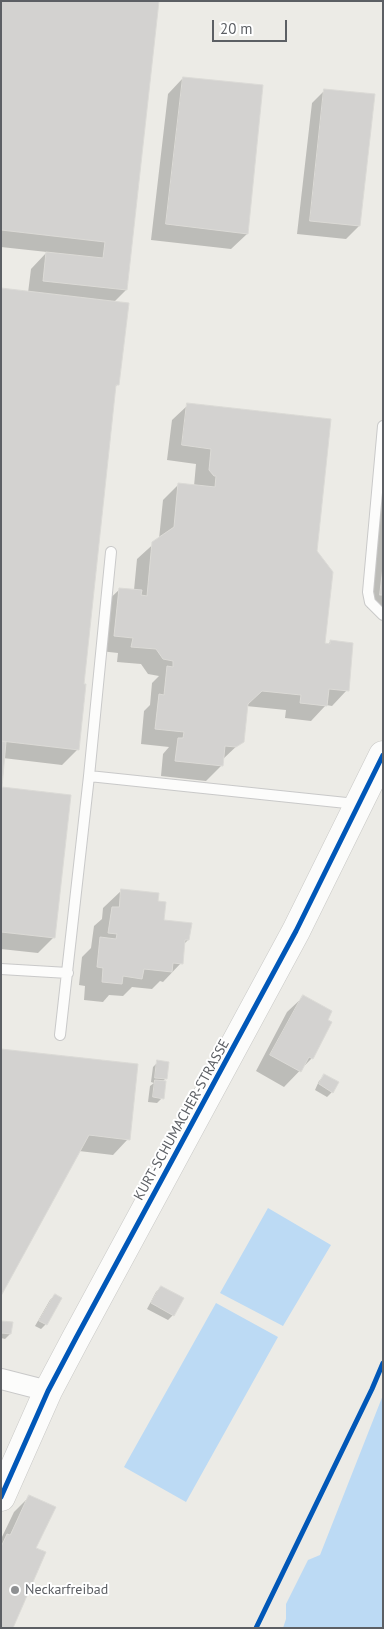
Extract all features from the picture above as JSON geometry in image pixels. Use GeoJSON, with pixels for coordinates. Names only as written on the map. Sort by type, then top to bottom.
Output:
{"type":"FeatureCollection","features":[{"type":"Feature","properties":{"kind":"street","name":"KURT-SCHUMACHER-STRASSE"},"geometry":{"type":"LineString","coordinates":[[1,1497],[48,1391],[292,940],[383,755]]}},
{"type":"Feature","properties":{"kind":"street"},"geometry":{"type":"LineString","coordinates":[[1,1379],[48,1391]]}},
{"type":"Feature","properties":{"kind":"lane"},"geometry":{"type":"LineString","coordinates":[[383,426],[368,592],[370,602],[383,615]]}},
{"type":"Feature","properties":{"kind":"lane"},"geometry":{"type":"LineString","coordinates":[[60,1035],[89,776],[111,552]]}},
{"type":"Feature","properties":{"kind":"lane"},"geometry":{"type":"LineString","coordinates":[[89,776],[360,804]]}},
{"type":"Feature","properties":{"kind":"lane"},"geometry":{"type":"LineString","coordinates":[[1,969],[68,973]]}},
{"type":"Feature","properties":{"kind":"water"},"geometry":{"type":"Polygon","coordinates":[[[268,1208],[331,1245],[283,1326],[220,1293],[268,1208]]]}},
{"type":"Feature","properties":{"kind":"water"},"geometry":{"type":"Polygon","coordinates":[[[216,1303],[278,1337],[186,1502],[124,1467],[216,1303]]]}},
{"type":"Feature","properties":{"kind":"water"},"geometry":{"type":"Polygon","coordinates":[[[383,1395],[383,1628],[283,1628],[286,1619],[286,1604],[308,1560],[320,1555],[383,1395]]]}},
{"type":"Feature","properties":{"kind":"building"},"geometry":{"type":"Polygon","coordinates":[[[1,1],[159,1],[127,290],[43,281],[46,252],[103,258],[105,242],[1,230],[1,1]]]}},
{"type":"Feature","properties":{"kind":"building"},"geometry":{"type":"Polygon","coordinates":[[[183,77],[263,85],[248,234],[166,224],[183,77]]]}},
{"type":"Feature","properties":{"kind":"building"},"geometry":{"type":"Polygon","coordinates":[[[324,89],[375,94],[360,226],[310,221],[324,89]]]}},
{"type":"Feature","properties":{"kind":"building"},"geometry":{"type":"Polygon","coordinates":[[[1,288],[129,303],[119,385],[116,385],[84,684],[86,684],[79,750],[1,741],[1,288]]]}},
{"type":"Feature","properties":{"kind":"building"},"geometry":{"type":"Polygon","coordinates":[[[187,403],[331,419],[317,551],[333,572],[325,643],[330,644],[330,640],[353,643],[349,691],[329,689],[327,706],[300,703],[301,695],[262,691],[248,704],[244,742],[236,747],[225,746],[223,766],[175,761],[178,738],[183,738],[184,732],[155,729],[159,694],[164,695],[167,666],[173,667],[173,661],[163,659],[156,649],[131,647],[133,638],[114,636],[119,588],[142,590],[141,595],[147,596],[152,542],[174,527],[178,483],[215,487],[216,476],[209,470],[211,449],[182,445],[187,403]]]}},
{"type":"Feature","properties":{"kind":"building"},"geometry":{"type":"Polygon","coordinates":[[[383,567],[383,595],[380,595],[383,567]]]}},
{"type":"Feature","properties":{"kind":"building"},"geometry":{"type":"Polygon","coordinates":[[[1,741],[6,742],[2,787],[71,795],[55,938],[1,932],[1,741]]]}},
{"type":"Feature","properties":{"kind":"building"},"geometry":{"type":"Polygon","coordinates":[[[121,889],[159,893],[158,901],[166,902],[164,920],[192,923],[189,940],[185,940],[183,964],[173,963],[172,972],[144,969],[142,979],[123,976],[122,984],[102,982],[103,968],[97,967],[100,937],[116,939],[117,934],[108,933],[112,907],[119,907],[121,889]]]}},
{"type":"Feature","properties":{"kind":"building"},"geometry":{"type":"Polygon","coordinates":[[[303,995],[332,1011],[328,1020],[332,1022],[313,1059],[309,1057],[301,1072],[270,1055],[303,995]]]}},
{"type":"Feature","properties":{"kind":"building"},"geometry":{"type":"Polygon","coordinates":[[[1,1049],[138,1064],[130,1140],[89,1135],[1,1296],[1,1049]]]}},
{"type":"Feature","properties":{"kind":"building"},"geometry":{"type":"Polygon","coordinates":[[[157,1060],[169,1062],[167,1079],[155,1078],[157,1060]]]}},
{"type":"Feature","properties":{"kind":"building"},"geometry":{"type":"Polygon","coordinates":[[[324,1074],[339,1082],[333,1093],[319,1084],[324,1074]]]}},
{"type":"Feature","properties":{"kind":"building"},"geometry":{"type":"Polygon","coordinates":[[[155,1080],[166,1081],[164,1099],[153,1097],[155,1080]]]}},
{"type":"Feature","properties":{"kind":"building"},"geometry":{"type":"Polygon","coordinates":[[[161,1286],[184,1298],[174,1316],[151,1303],[161,1286]]]}},
{"type":"Feature","properties":{"kind":"building"},"geometry":{"type":"Polygon","coordinates":[[[55,1294],[62,1298],[47,1325],[39,1321],[55,1294]]]}},
{"type":"Feature","properties":{"kind":"building"},"geometry":{"type":"Polygon","coordinates":[[[1,1321],[13,1322],[11,1334],[1,1333],[1,1321]]]}},
{"type":"Feature","properties":{"kind":"building","name":"Neckarfreibad"},"geometry":{"type":"Polygon","coordinates":[[[29,1495],[56,1507],[36,1548],[46,1552],[13,1628],[1,1628],[1,1547],[7,1534],[10,1535],[29,1495]]]}},
{"type":"Feature","properties":{"kind":"cycle path"},"geometry":{"type":"LineString","coordinates":[[1,1497],[48,1391],[296,931],[383,755]]}},
{"type":"Feature","properties":{"kind":"cycle path"},"geometry":{"type":"LineString","coordinates":[[256,1628],[383,1363]]}},
{"type":"Feature","properties":{"kind":"place","name":"Neckarfreibad"},"geometry":{"type":"Point","coordinates":[15,1590]}}]}
